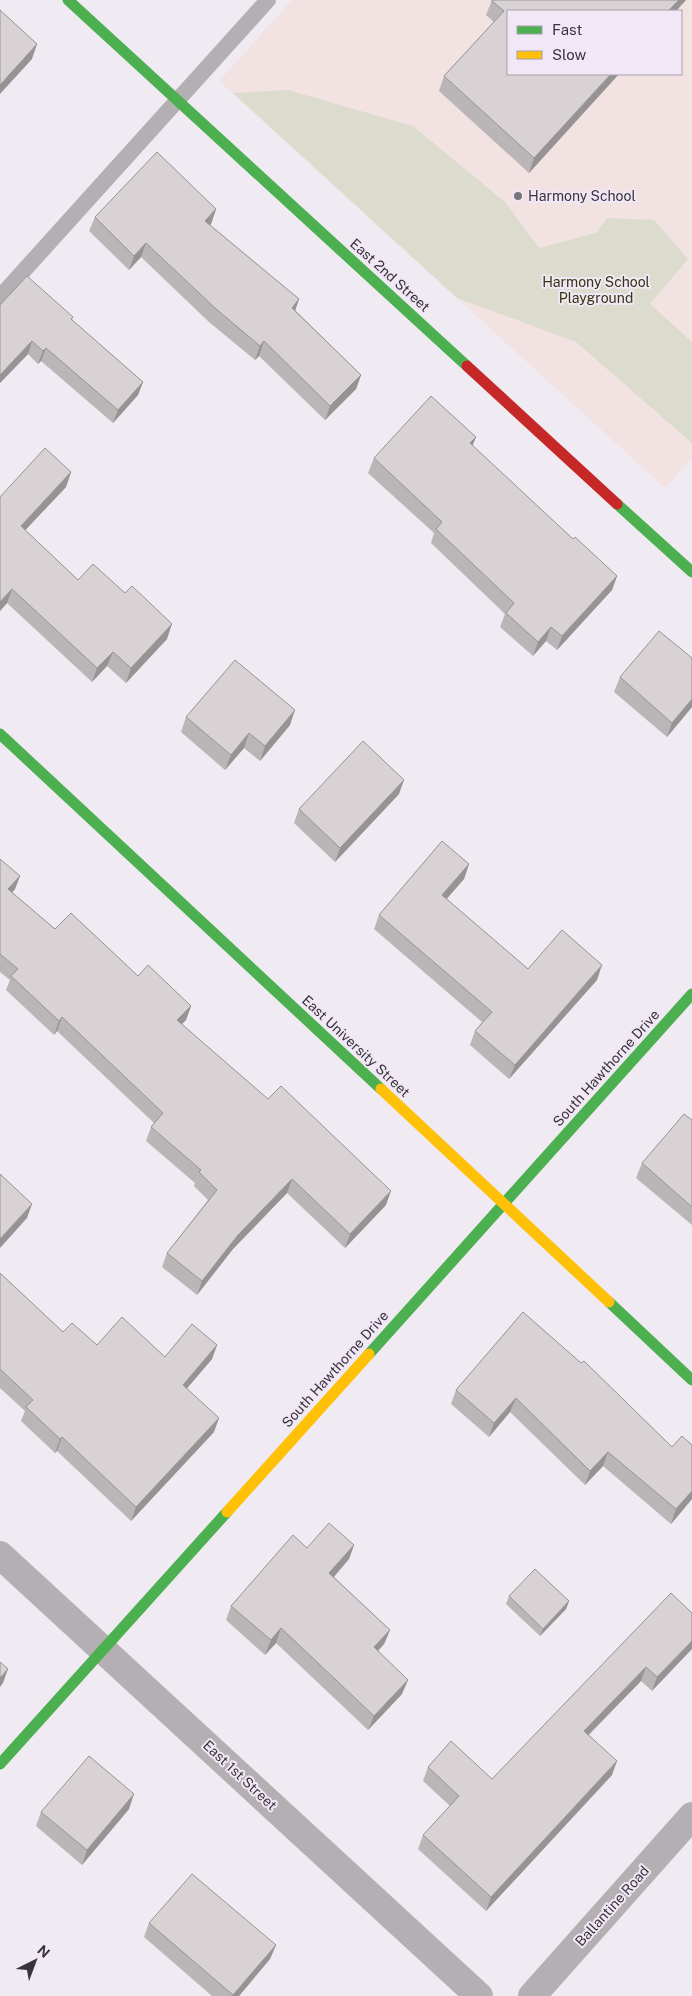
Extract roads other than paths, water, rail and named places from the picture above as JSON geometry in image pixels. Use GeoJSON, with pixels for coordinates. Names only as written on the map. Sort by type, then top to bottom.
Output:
{"type":"FeatureCollection","features":[{"type":"Feature","properties":{"kind":"street","name":"East 2nd Street"},"geometry":{"type":"LineString","coordinates":[[68,0],[692,572]]}},
{"type":"Feature","properties":{"kind":"street","name":"East University Street"},"geometry":{"type":"LineString","coordinates":[[0,734],[692,1380]]}},
{"type":"Feature","properties":{"kind":"street","name":"South Hawthorne Drive"},"geometry":{"type":"LineString","coordinates":[[0,1764],[692,994]]}},
{"type":"Feature","properties":{"kind":"street","name":"East 1st Street"},"geometry":{"type":"LineString","coordinates":[[0,1555],[478,1996]]}},
{"type":"Feature","properties":{"kind":"street","name":"Ballantine Road"},"geometry":{"type":"LineString","coordinates":[[532,1996],[692,1816]]}},
{"type":"Feature","properties":{"kind":"lane"},"geometry":{"type":"LineString","coordinates":[[0,297],[268,0]]}},
{"type":"Feature","properties":{"kind":"place","name":"Harmony School"},"geometry":{"type":"Point","coordinates":[518,196]}},
{"type":"Feature","properties":{"kind":"park label","name":"Harmony School Playground"},"geometry":{"type":"Point","coordinates":[596,290]}}]}
